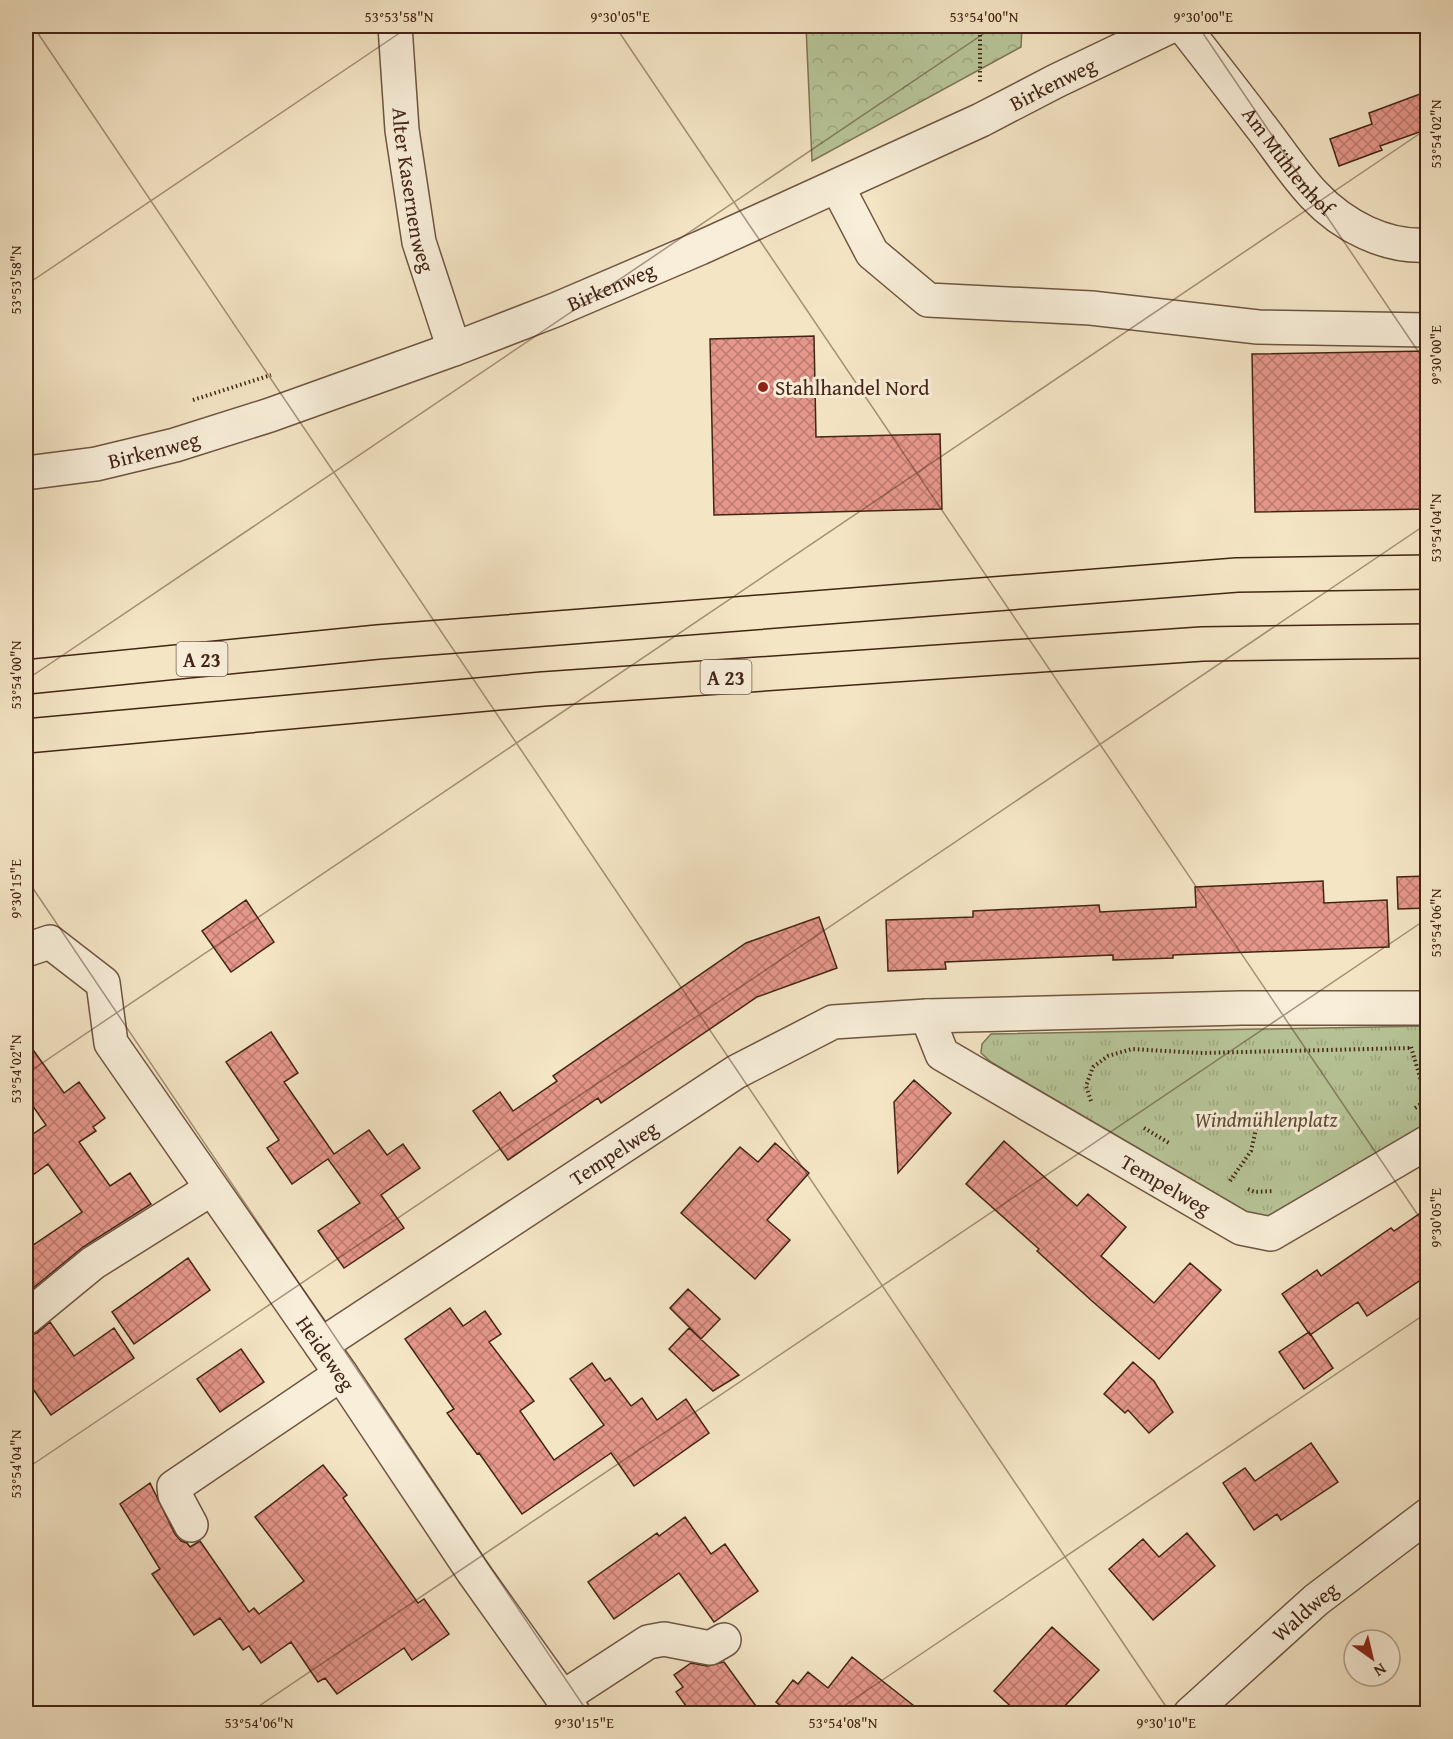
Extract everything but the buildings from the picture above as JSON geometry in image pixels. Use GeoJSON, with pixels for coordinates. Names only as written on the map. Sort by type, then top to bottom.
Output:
{"type":"FeatureCollection","features":[{"type":"Feature","properties":{"kind":"highway","name":"A 23"},"geometry":{"type":"LineString","coordinates":[[26,677],[390,641],[1237,575],[1428,572]]}},
{"type":"Feature","properties":{"kind":"highway","name":"A 23"},"geometry":{"type":"LineString","coordinates":[[26,736],[543,689],[1190,645],[1428,641]]}},
{"type":"Feature","properties":{"kind":"street","name":"Alter Kasernenweg"},"geometry":{"type":"LineString","coordinates":[[395,26],[402,130],[419,242],[454,349]]}},
{"type":"Feature","properties":{"kind":"street","name":"Birkenweg"},"geometry":{"type":"LineString","coordinates":[[26,473],[96,464],[175,446],[270,415],[555,310],[981,120],[1171,26]]}},
{"type":"Feature","properties":{"kind":"street","name":"Am Mühlenhof"},"geometry":{"type":"LineString","coordinates":[[1183,26],[1314,196],[1365,233],[1390,242],[1428,246]]}},
{"type":"Feature","properties":{"kind":"street"},"geometry":{"type":"LineString","coordinates":[[837,186],[872,253],[928,300],[1090,309],[1258,327],[1428,330]]}},
{"type":"Feature","properties":{"kind":"street","name":"Heideweg"},"geometry":{"type":"LineString","coordinates":[[26,950],[50,942],[103,983],[111,1043],[341,1374],[473,1572],[568,1706]]}},
{"type":"Feature","properties":{"kind":"street","name":"Tempelweg"},"geometry":{"type":"LineString","coordinates":[[321,1345],[736,1072],[834,1022],[927,1016],[1241,1008],[1419,1008]]}},
{"type":"Feature","properties":{"kind":"street","name":"Tempelweg"},"geometry":{"type":"LineString","coordinates":[[927,1016],[942,1054],[1241,1228],[1271,1234],[1428,1142]]}},
{"type":"Feature","properties":{"kind":"street"},"geometry":{"type":"LineString","coordinates":[[26,1318],[93,1263],[211,1189]]}},
{"type":"Feature","properties":{"kind":"street"},"geometry":{"type":"LineString","coordinates":[[191,1526],[175,1495],[174,1487],[341,1374]]}},
{"type":"Feature","properties":{"kind":"street","name":"Waldweg"},"geometry":{"type":"LineString","coordinates":[[1190,1713],[1316,1600],[1428,1515]]}},
{"type":"Feature","properties":{"kind":"street"},"geometry":{"type":"LineString","coordinates":[[568,1706],[648,1642],[664,1639],[710,1648],[724,1640]]}},
{"type":"Feature","properties":{"kind":"path"},"geometry":{"type":"LineString","coordinates":[[980,26],[981,120]]}},
{"type":"Feature","properties":{"kind":"path"},"geometry":{"type":"LineString","coordinates":[[186,402],[272,374]]}},
{"type":"Feature","properties":{"kind":"path"},"geometry":{"type":"LineString","coordinates":[[1408,1113],[1427,1101],[1411,1048],[1419,1008]]}},
{"type":"Feature","properties":{"kind":"path"},"geometry":{"type":"LineString","coordinates":[[1092,1104],[1086,1086],[1093,1067],[1108,1056],[1132,1049],[1200,1053],[1411,1048]]}},
{"type":"Feature","properties":{"kind":"path"},"geometry":{"type":"LineString","coordinates":[[1230,1181],[1251,1151],[1257,1125]]}},
{"type":"Feature","properties":{"kind":"path"},"geometry":{"type":"LineString","coordinates":[[1141,1127],[1171,1144]]}},
{"type":"Feature","properties":{"kind":"path"},"geometry":{"type":"LineString","coordinates":[[1220,1175],[1238,1185]]}},
{"type":"Feature","properties":{"kind":"path"},"geometry":{"type":"LineString","coordinates":[[1247,1188],[1255,1192],[1281,1191]]}},
{"type":"Feature","properties":{"kind":"green space"},"geometry":{"type":"Polygon","coordinates":[[[806,26],[1022,26],[1021,47],[812,161],[806,26]]]}},
{"type":"Feature","properties":{"kind":"green space","name":"Windmühlenplatz"},"geometry":{"type":"Polygon","coordinates":[[[1427,1026],[1427,1129],[1276,1218],[1254,1216],[991,1062],[981,1053],[982,1044],[991,1034],[1427,1026]]]}},
{"type":"Feature","properties":{"kind":"place","name":"Stahlhandel Nord"},"geometry":{"type":"Point","coordinates":[763,387]}}]}
